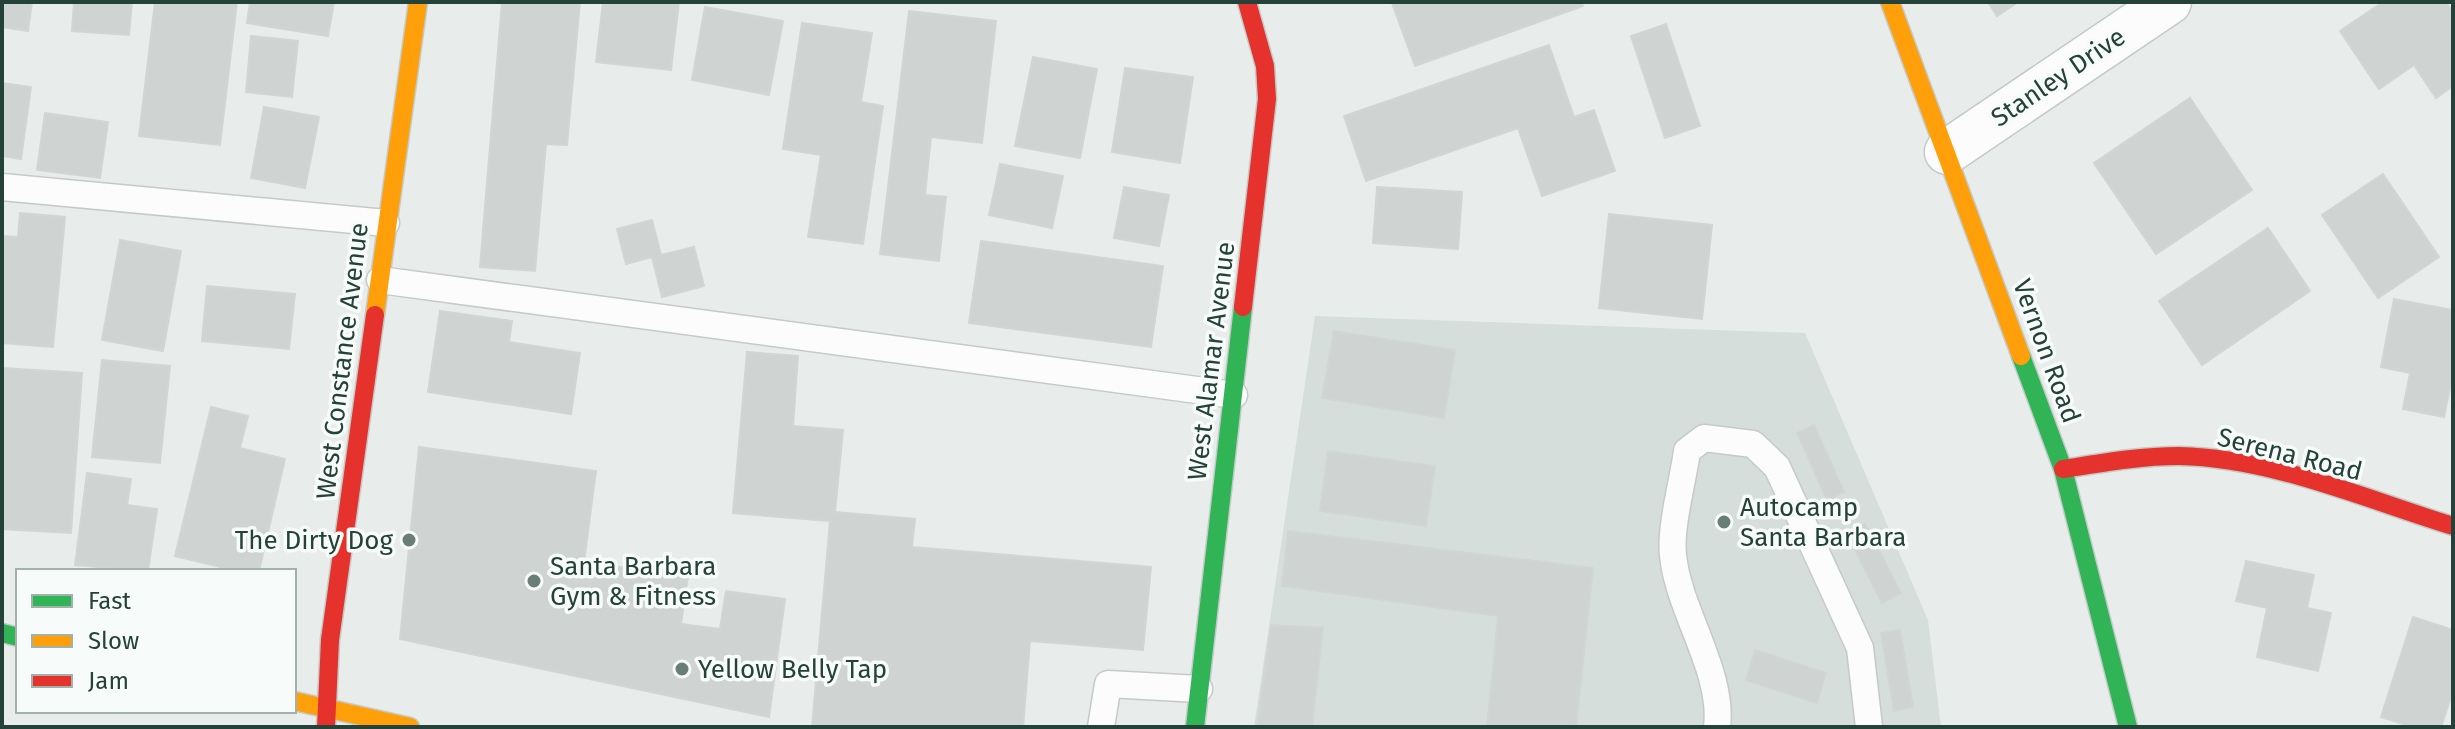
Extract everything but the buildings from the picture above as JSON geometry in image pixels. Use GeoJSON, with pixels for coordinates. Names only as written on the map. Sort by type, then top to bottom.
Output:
{"type":"FeatureCollection","features":[{"type":"Feature","properties":{"kind":"street","name":"West Constance Avenue"},"geometry":{"type":"LineString","coordinates":[[328,718],[330,640],[418,2]]}},
{"type":"Feature","properties":{"kind":"street","name":"West Alamar Avenue"},"geometry":{"type":"LineString","coordinates":[[1195,727],[1267,99],[1265,66],[1247,2]]}},
{"type":"Feature","properties":{"kind":"street","name":"Vernon Road"},"geometry":{"type":"LineString","coordinates":[[1890,2],[2063,469],[2128,727]]}},
{"type":"Feature","properties":{"kind":"street","name":"Stanley Drive"},"geometry":{"type":"LineString","coordinates":[[1947,152],[2169,2]]}},
{"type":"Feature","properties":{"kind":"street","name":"Serena Road"},"geometry":{"type":"LineString","coordinates":[[2063,469],[2139,457],[2197,457],[2255,467],[2453,526]]}},
{"type":"Feature","properties":{"kind":"street"},"geometry":{"type":"LineString","coordinates":[[296,702],[328,718],[410,727]]}},
{"type":"Feature","properties":{"kind":"lane"},"geometry":{"type":"LineString","coordinates":[[2,187],[386,223]]}},
{"type":"Feature","properties":{"kind":"lane"},"geometry":{"type":"LineString","coordinates":[[380,280],[1234,395]]}},
{"type":"Feature","properties":{"kind":"lane"},"geometry":{"type":"LineString","coordinates":[[1717,727],[1718,716],[1706,664],[1672,553],[1687,451],[1704,438],[1753,444],[1777,467],[1860,648],[1869,727]]}},
{"type":"Feature","properties":{"kind":"lane"},"geometry":{"type":"LineString","coordinates":[[1101,727],[1108,684],[1199,689]]}},
{"type":"Feature","properties":{"kind":"shaded area"},"geometry":{"type":"Polygon","coordinates":[[[1315,316],[1805,333],[1928,620],[1941,727],[1254,727],[1315,316]]]}},
{"type":"Feature","properties":{"kind":"traffic: fast"},"geometry":{"type":"LineString","coordinates":[[1195,727],[1243,307]]}},
{"type":"Feature","properties":{"kind":"traffic: fast"},"geometry":{"type":"LineString","coordinates":[[2021,356],[2063,469],[2128,727]]}},
{"type":"Feature","properties":{"kind":"traffic: fast"},"geometry":{"type":"LineString","coordinates":[[2,633],[16,636]]}},
{"type":"Feature","properties":{"kind":"traffic: slow"},"geometry":{"type":"LineString","coordinates":[[375,315],[418,2]]}},
{"type":"Feature","properties":{"kind":"traffic: slow"},"geometry":{"type":"LineString","coordinates":[[1890,2],[2021,356]]}},
{"type":"Feature","properties":{"kind":"traffic: slow"},"geometry":{"type":"LineString","coordinates":[[296,701],[410,727]]}},
{"type":"Feature","properties":{"kind":"traffic: jam"},"geometry":{"type":"LineString","coordinates":[[1243,307],[1267,99],[1265,66],[1247,2]]}},
{"type":"Feature","properties":{"kind":"traffic: jam"},"geometry":{"type":"LineString","coordinates":[[326,727],[330,640],[375,315]]}},
{"type":"Feature","properties":{"kind":"traffic: jam"},"geometry":{"type":"LineString","coordinates":[[2063,469],[2150,457],[2214,458],[2284,472],[2453,526]]}},
{"type":"Feature","properties":{"kind":"place","name":"Autocamp Santa Barbara"},"geometry":{"type":"Point","coordinates":[1724,522]}},
{"type":"Feature","properties":{"kind":"place","name":"The Dirty Dog"},"geometry":{"type":"Point","coordinates":[409,540]}},
{"type":"Feature","properties":{"kind":"place","name":"Santa Barbara Gym & Fitness"},"geometry":{"type":"Point","coordinates":[534,581]}},
{"type":"Feature","properties":{"kind":"place","name":"Yellow Belly Tap"},"geometry":{"type":"Point","coordinates":[682,669]}}]}
